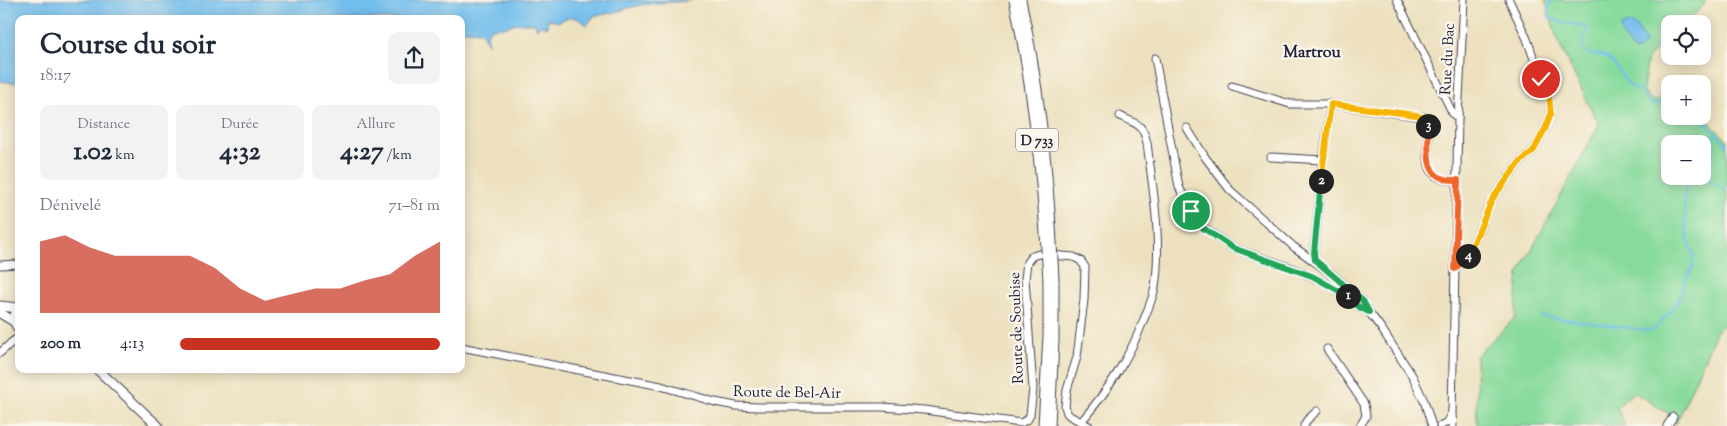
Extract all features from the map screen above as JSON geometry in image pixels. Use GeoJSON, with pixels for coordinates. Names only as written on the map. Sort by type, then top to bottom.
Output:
{"type":"FeatureCollection","features":[{"type":"Feature","properties":{"kind":"main road","name":"D 733"},"geometry":{"type":"LineString","coordinates":[[1014,0],[1036,128],[1051,281],[1043,426]]}},
{"type":"Feature","properties":{"kind":"main road","name":"D 733"},"geometry":{"type":"LineString","coordinates":[[1021,0],[1042,124],[1051,216],[1054,349],[1050,426]]}},
{"type":"Feature","properties":{"kind":"main road"},"geometry":{"type":"LineString","coordinates":[[0,306],[15,308]]}},
{"type":"Feature","properties":{"kind":"main road"},"geometry":{"type":"LineString","coordinates":[[0,312],[15,324]]}},
{"type":"Feature","properties":{"kind":"main road"},"geometry":{"type":"LineString","coordinates":[[101,373],[158,426]]}},
{"type":"Feature","properties":{"kind":"main road"},"geometry":{"type":"LineString","coordinates":[[110,373],[135,403]]}},
{"type":"Feature","properties":{"kind":"street"},"geometry":{"type":"LineString","coordinates":[[1397,0],[1453,114],[1458,118]]}},
{"type":"Feature","properties":{"kind":"street","name":"Rue du Bac"},"geometry":{"type":"LineString","coordinates":[[1453,426],[1458,118],[1464,0]]}},
{"type":"Feature","properties":{"kind":"street"},"geometry":{"type":"LineString","coordinates":[[1455,269],[1467,258],[1493,198],[1519,163],[1534,150],[1551,114],[1549,95],[1541,79],[1527,38],[1509,0]]}},
{"type":"Feature","properties":{"kind":"street"},"geometry":{"type":"LineString","coordinates":[[1155,58],[1179,187],[1191,211],[1203,228],[1233,248],[1292,268],[1326,283],[1369,312]]}},
{"type":"Feature","properties":{"kind":"street"},"geometry":{"type":"LineString","coordinates":[[1232,86],[1290,104],[1331,104],[1424,117],[1428,122],[1428,164],[1433,172],[1441,178],[1458,180]]}},
{"type":"Feature","properties":{"kind":"street"},"geometry":{"type":"LineString","coordinates":[[1315,260],[1314,253],[1323,160],[1331,104]]}},
{"type":"Feature","properties":{"kind":"street"},"geometry":{"type":"LineString","coordinates":[[1081,422],[1101,398],[1130,353],[1153,298],[1155,285],[1157,229],[1148,143],[1138,123],[1120,116]]}},
{"type":"Feature","properties":{"kind":"street"},"geometry":{"type":"LineString","coordinates":[[1187,128],[1205,157],[1230,190],[1252,212],[1294,247],[1315,260],[1363,301],[1414,377],[1432,426]]}},
{"type":"Feature","properties":{"kind":"street"},"geometry":{"type":"LineString","coordinates":[[1271,157],[1323,160]]}},
{"type":"Feature","properties":{"kind":"street","name":"Route de Soubise"},"geometry":{"type":"LineString","coordinates":[[1026,421],[1030,415],[1033,389],[1025,279],[1028,262],[1032,256],[1039,254],[1074,257],[1081,261],[1085,268],[1084,300],[1077,357],[1067,390],[1065,406],[1070,416],[1089,426]]}},
{"type":"Feature","properties":{"kind":"street"},"geometry":{"type":"LineString","coordinates":[[0,266],[15,264]]}},
{"type":"Feature","properties":{"kind":"street"},"geometry":{"type":"LineString","coordinates":[[12,342],[15,329]]}},
{"type":"Feature","properties":{"kind":"street"},"geometry":{"type":"LineString","coordinates":[[0,353],[15,340]]}},
{"type":"Feature","properties":{"kind":"street","name":"Route de Bel-Air"},"geometry":{"type":"LineString","coordinates":[[465,348],[661,386],[698,398],[736,406],[882,407],[924,410],[1016,424],[1026,421]]}},
{"type":"Feature","properties":{"kind":"street"},"geometry":{"type":"LineString","coordinates":[[1326,349],[1364,404],[1366,416],[1360,426]]}},
{"type":"Feature","properties":{"kind":"street"},"geometry":{"type":"LineString","coordinates":[[1304,426],[1307,420],[1318,411]]}},
{"type":"Feature","properties":{"kind":"street"},"geometry":{"type":"LineString","coordinates":[[1440,426],[1447,422],[1452,414]]}},
{"type":"Feature","properties":{"kind":"street"},"geometry":{"type":"LineString","coordinates":[[1667,426],[1673,417]]}},
{"type":"Feature","properties":{"kind":"green space"},"geometry":{"type":"Polygon","coordinates":[[[1545,0],[1704,0],[1705,4],[1693,15],[1661,15],[1661,45],[1648,57],[1643,89],[1648,97],[1655,102],[1661,96],[1661,125],[1711,124],[1727,140],[1727,322],[1717,330],[1676,424],[1669,414],[1634,392],[1617,407],[1625,426],[1595,423],[1593,426],[1477,426],[1476,356],[1515,318],[1519,273],[1599,125],[1559,44],[1545,0]]]}},
{"type":"Feature","properties":{"kind":"water"},"geometry":{"type":"Polygon","coordinates":[[[0,0],[693,0],[645,4],[608,14],[595,15],[587,25],[576,18],[566,18],[558,22],[548,19],[547,27],[541,25],[536,29],[536,23],[517,23],[491,28],[487,34],[488,44],[481,31],[465,30],[465,15],[15,15],[15,83],[0,81],[0,0]]]}},
{"type":"Feature","properties":{"kind":"water"},"geometry":{"type":"Polygon","coordinates":[[[1630,23],[1636,26],[1646,43],[1638,50],[1634,50],[1631,47],[1622,34],[1621,27],[1630,23]]]}},
{"type":"Feature","properties":{"kind":"waterway"},"geometry":{"type":"LineString","coordinates":[[1552,0],[1548,8],[1549,17],[1562,23],[1580,25],[1587,28],[1586,35],[1581,42],[1583,51],[1589,55],[1607,57],[1626,82],[1642,92],[1645,99],[1654,105],[1661,102]]}},
{"type":"Feature","properties":{"kind":"waterway"},"geometry":{"type":"LineString","coordinates":[[1708,125],[1727,145]]}},
{"type":"Feature","properties":{"kind":"waterway"},"geometry":{"type":"LineString","coordinates":[[1711,141],[1716,134]]}},
{"type":"Feature","properties":{"kind":"waterway"},"geometry":{"type":"LineString","coordinates":[[1711,181],[1727,191]]}},
{"type":"Feature","properties":{"kind":"waterway"},"geometry":{"type":"LineString","coordinates":[[1540,316],[1653,331],[1678,302],[1684,283],[1693,267],[1694,255],[1688,240],[1685,218],[1684,200],[1686,185]]}},
{"type":"Feature","properties":{"kind":"district","name":"Martrou"},"geometry":{"type":"Point","coordinates":[1312,51]}},
{"type":"Feature","properties":{"kind":"route"},"geometry":{"type":"LineString","coordinates":[[1191,211],[1203,228],[1233,248],[1312,276],[1350,298],[1359,307],[1369,312],[1363,301],[1315,260],[1314,253],[1323,160],[1331,104],[1416,115],[1424,117],[1428,122],[1428,164],[1433,172],[1441,178],[1458,180],[1455,269],[1467,258],[1493,198],[1519,163],[1534,150],[1546,127],[1551,114],[1549,95],[1541,79]]}}]}
